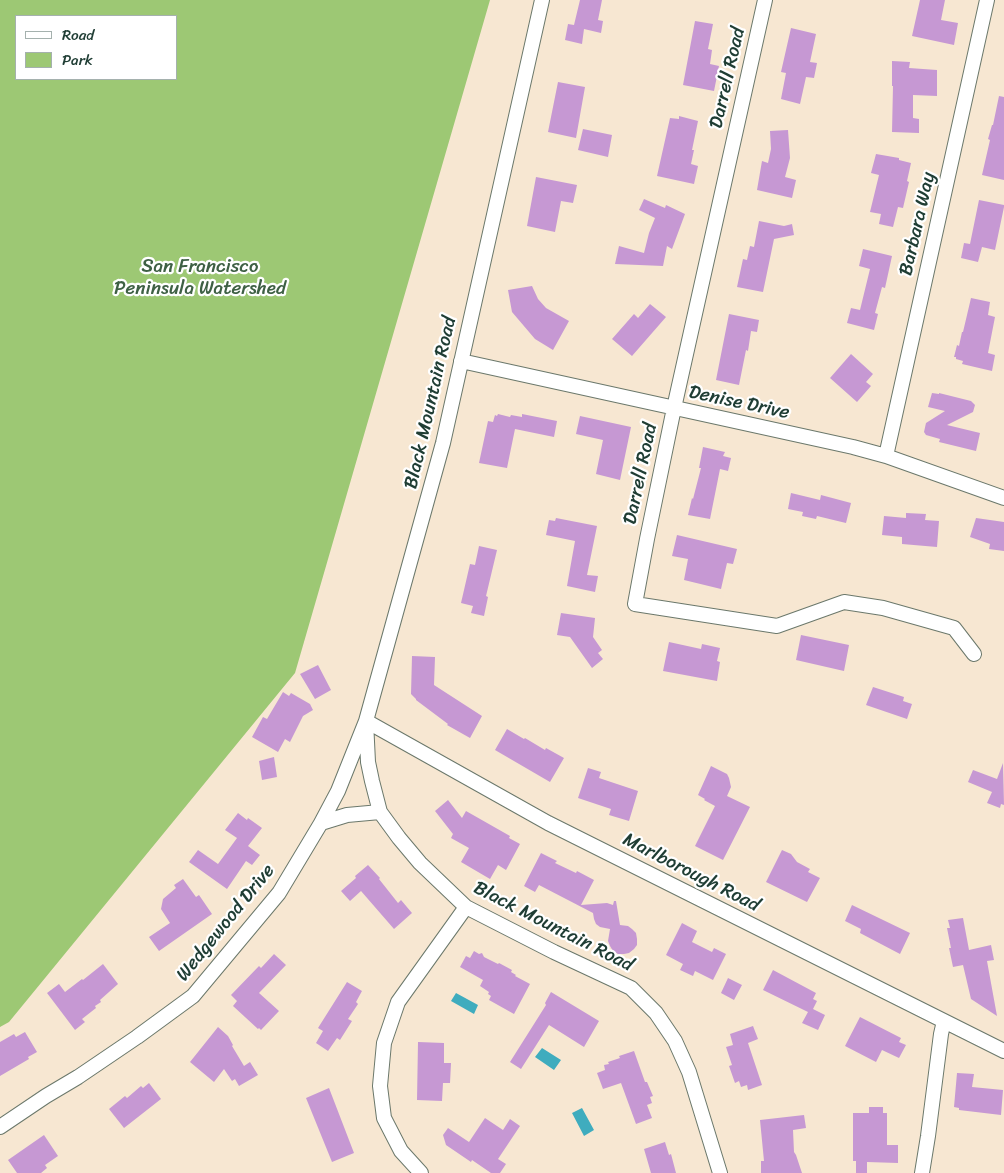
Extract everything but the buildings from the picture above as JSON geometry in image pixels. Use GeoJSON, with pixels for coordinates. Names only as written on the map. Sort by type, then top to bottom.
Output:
{"type":"FeatureCollection","features":[{"type":"Feature","properties":{"kind":"street","name":"Black Mountain Road"},"geometry":{"type":"LineString","coordinates":[[542,0],[441,452],[366,721],[368,762],[380,812],[420,863],[466,907],[554,952],[631,988],[656,1013],[675,1041],[688,1072],[720,1173]]}},
{"type":"Feature","properties":{"kind":"street","name":"Darrell Road"},"geometry":{"type":"LineString","coordinates":[[765,0],[674,408],[635,604],[777,626],[844,602],[883,608],[954,628],[974,654]]}},
{"type":"Feature","properties":{"kind":"street","name":"Barbara Way"},"geometry":{"type":"LineString","coordinates":[[886,456],[987,0]]}},
{"type":"Feature","properties":{"kind":"street","name":"Denise Drive"},"geometry":{"type":"LineString","coordinates":[[461,360],[844,445],[886,456],[1004,498]]}},
{"type":"Feature","properties":{"kind":"street","name":"Wedgewood Drive"},"geometry":{"type":"LineString","coordinates":[[0,1127],[137,1037],[193,996],[279,893],[338,791],[366,721]]}},
{"type":"Feature","properties":{"kind":"street","name":"Marlborough Road"},"geometry":{"type":"LineString","coordinates":[[366,721],[548,823],[1004,1051]]}},
{"type":"Feature","properties":{"kind":"street"},"geometry":{"type":"LineString","coordinates":[[321,823],[346,815],[380,812]]}},
{"type":"Feature","properties":{"kind":"street"},"geometry":{"type":"LineString","coordinates":[[421,1173],[401,1151],[384,1118],[380,1086],[384,1043],[398,1002],[466,907]]}},
{"type":"Feature","properties":{"kind":"street"},"geometry":{"type":"LineString","coordinates":[[922,1173],[944,1021]]}},
{"type":"Feature","properties":{"kind":"green space","name":"San Francisco Peninsula Watershed"},"geometry":{"type":"Polygon","coordinates":[[[0,0],[490,0],[295,673],[9,1022],[0,1027],[0,0]]]}},
{"type":"Feature","properties":{"kind":"water"},"geometry":{"type":"Polygon","coordinates":[[[456,993],[478,1005],[474,1014],[451,1001],[456,993]]]}},
{"type":"Feature","properties":{"kind":"water"},"geometry":{"type":"Polygon","coordinates":[[[542,1048],[561,1060],[554,1070],[535,1057],[542,1048]]]}},
{"type":"Feature","properties":{"kind":"water"},"geometry":{"type":"Polygon","coordinates":[[[582,1108],[594,1130],[584,1136],[572,1113],[582,1108]]]}}]}
